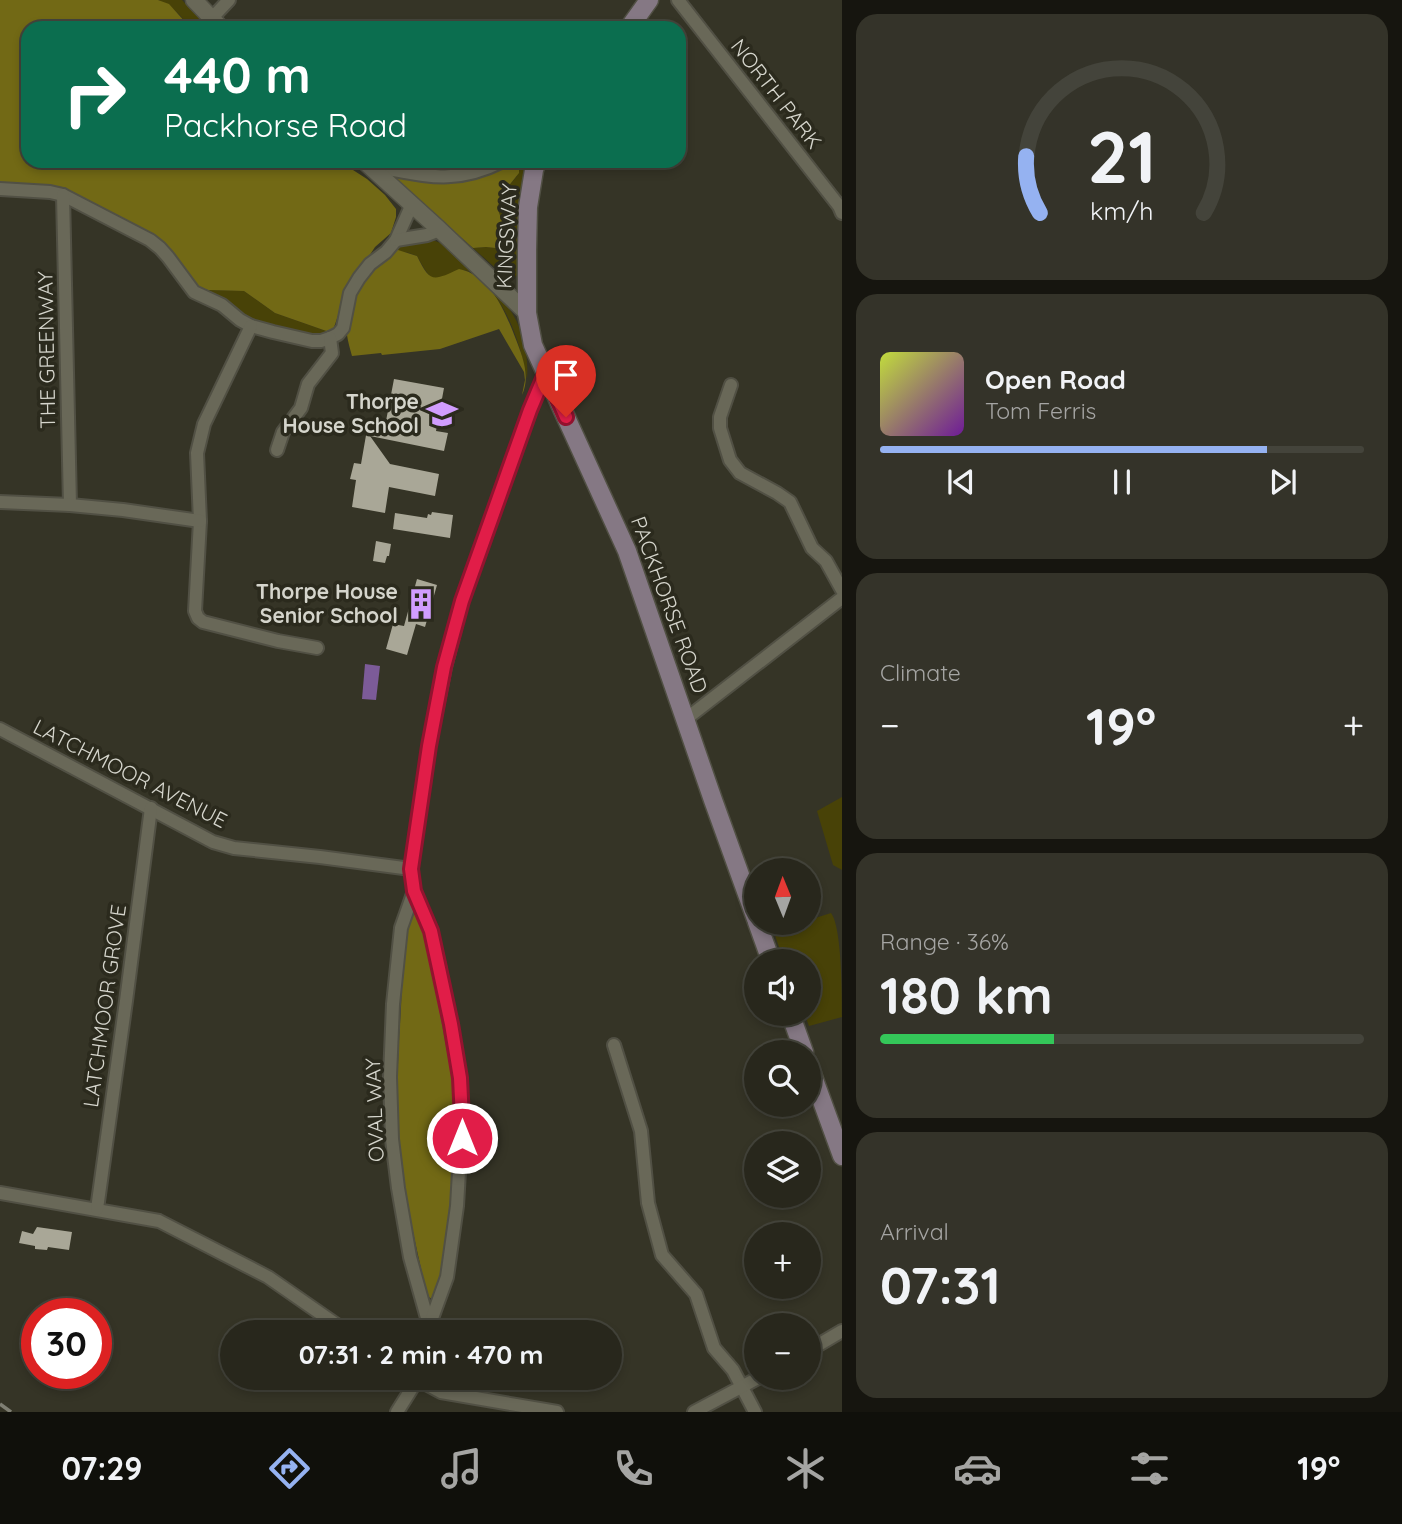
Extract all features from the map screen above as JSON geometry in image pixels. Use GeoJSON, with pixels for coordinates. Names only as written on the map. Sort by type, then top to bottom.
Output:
{"type":"FeatureCollection","features":[{"type":"Feature","properties":{"kind":"main road"},"geometry":{"type":"LineString","coordinates":[[634,21],[649,0]]}},
{"type":"Feature","properties":{"kind":"main road","name":"KINGSWAY"},"geometry":{"type":"LineString","coordinates":[[527,313],[527,207],[535,168]]}},
{"type":"Feature","properties":{"kind":"main road","name":"PACKHORSE ROAD"},"geometry":{"type":"LineString","coordinates":[[527,313],[533,345],[627,551],[744,885]]}},
{"type":"Feature","properties":{"kind":"main road"},"geometry":{"type":"LineString","coordinates":[[821,1099],[842,1156]]}},
{"type":"Feature","properties":{"kind":"street"},"geometry":{"type":"LineString","coordinates":[[194,0],[215,21]]}},
{"type":"Feature","properties":{"kind":"street"},"geometry":{"type":"LineString","coordinates":[[218,21],[229,0]]}},
{"type":"Feature","properties":{"kind":"street","name":"NORTH PARK"},"geometry":{"type":"LineString","coordinates":[[678,0],[832,196],[842,213]]}},
{"type":"Feature","properties":{"kind":"street"},"geometry":{"type":"LineString","coordinates":[[372,168],[527,313]]}},
{"type":"Feature","properties":{"kind":"street","name":"KINGSWAY"},"geometry":{"type":"LineString","coordinates":[[389,168],[424,176],[454,177],[473,174],[487,168]]}},
{"type":"Feature","properties":{"kind":"street"},"geometry":{"type":"LineString","coordinates":[[0,189],[63,195],[160,247],[194,292],[222,305],[240,320],[251,326],[312,341],[330,338],[343,328],[350,293],[370,264],[396,240],[412,204]]}},
{"type":"Feature","properties":{"kind":"street","name":"THE GREENWAY"},"geometry":{"type":"LineString","coordinates":[[63,195],[70,505]]}},
{"type":"Feature","properties":{"kind":"street"},"geometry":{"type":"LineString","coordinates":[[396,240],[440,230]]}},
{"type":"Feature","properties":{"kind":"street"},"geometry":{"type":"LineString","coordinates":[[251,326],[204,424],[197,453],[200,521],[195,611],[203,622],[317,648]]}},
{"type":"Feature","properties":{"kind":"street"},"geometry":{"type":"LineString","coordinates":[[277,450],[283,432],[301,408],[308,384],[332,353],[330,338]]}},
{"type":"Feature","properties":{"kind":"street","name":"OVAL WAY"},"geometry":{"type":"LineString","coordinates":[[431,1320],[447,1277],[457,1206],[462,1119],[460,1078],[440,970],[431,931],[414,891],[411,869],[444,667],[462,601],[546,372]]}},
{"type":"Feature","properties":{"kind":"street"},"geometry":{"type":"LineString","coordinates":[[731,386],[720,416],[720,428],[730,460],[740,473],[790,502],[812,548],[827,561],[842,590]]}},
{"type":"Feature","properties":{"kind":"street"},"geometry":{"type":"LineString","coordinates":[[0,502],[123,510],[200,521]]}},
{"type":"Feature","properties":{"kind":"street"},"geometry":{"type":"LineString","coordinates":[[686,719],[842,598]]}},
{"type":"Feature","properties":{"kind":"street","name":"LATCHMOOR AVENUE"},"geometry":{"type":"LineString","coordinates":[[0,729],[213,842],[234,848],[411,869]]}},
{"type":"Feature","properties":{"kind":"street","name":"LATCHMOOR GROVE"},"geometry":{"type":"LineString","coordinates":[[97,1209],[150,808]]}},
{"type":"Feature","properties":{"kind":"street","name":"OVAL WAY"},"geometry":{"type":"LineString","coordinates":[[414,891],[401,928],[393,1004],[390,1077],[392,1139],[398,1188],[410,1257],[426,1320]]}},
{"type":"Feature","properties":{"kind":"street"},"geometry":{"type":"LineString","coordinates":[[614,1045],[641,1131],[648,1203],[662,1255],[696,1294],[714,1348],[733,1370],[755,1412]]}},
{"type":"Feature","properties":{"kind":"street"},"geometry":{"type":"LineString","coordinates":[[0,1193],[159,1221],[268,1277],[330,1320]]}},
{"type":"Feature","properties":{"kind":"street"},"geometry":{"type":"LineString","coordinates":[[821,1343],[842,1331]]}},
{"type":"Feature","properties":{"kind":"street"},"geometry":{"type":"LineString","coordinates":[[694,1412],[742,1387]]}},
{"type":"Feature","properties":{"kind":"street"},"geometry":{"type":"LineString","coordinates":[[397,1412],[409,1390]]}},
{"type":"Feature","properties":{"kind":"street"},"geometry":{"type":"LineString","coordinates":[[437,1390],[557,1412]]}},
{"type":"Feature","properties":{"kind":"shaded area"},"geometry":{"type":"Polygon","coordinates":[[[0,0],[158,0],[169,4],[184,21],[21,21],[21,168],[350,168],[385,195],[396,209],[396,217],[391,233],[375,247],[347,290],[332,333],[275,313],[244,291],[208,290],[189,286],[155,237],[62,187],[0,182],[0,0]]]}},
{"type":"Feature","properties":{"kind":"shaded area"},"geometry":{"type":"Polygon","coordinates":[[[158,0],[182,0],[202,21],[184,21],[158,0]]]}},
{"type":"Feature","properties":{"kind":"shaded area"},"geometry":{"type":"Polygon","coordinates":[[[519,168],[525,168],[519,204],[519,272],[514,279],[507,278],[473,248],[505,249],[505,229],[497,207],[517,176],[519,168]]]}},
{"type":"Feature","properties":{"kind":"shaded area"},"geometry":{"type":"Polygon","coordinates":[[[519,168],[519,173],[497,207],[505,229],[505,249],[473,248],[388,173],[402,175],[519,168]]]}},
{"type":"Feature","properties":{"kind":"shaded area"},"geometry":{"type":"Polygon","coordinates":[[[430,240],[451,251],[496,293],[510,310],[523,338],[527,379],[511,323],[487,287],[473,274],[463,270],[432,278],[417,256],[392,250],[402,244],[430,240]]]}},
{"type":"Feature","properties":{"kind":"shaded area"},"geometry":{"type":"Polygon","coordinates":[[[392,250],[417,256],[425,271],[433,277],[459,269],[470,273],[488,286],[506,316],[523,358],[526,380],[522,395],[524,372],[499,329],[440,349],[352,356],[347,329],[354,297],[364,278],[392,250]]]}},
{"type":"Feature","properties":{"kind":"shaded area"},"geometry":{"type":"Polygon","coordinates":[[[208,290],[244,291],[275,313],[332,333],[314,338],[259,323],[247,318],[208,290]]]}},
{"type":"Feature","properties":{"kind":"shaded area"},"geometry":{"type":"Polygon","coordinates":[[[365,664],[380,666],[376,700],[362,699],[365,664]]]}},
{"type":"Feature","properties":{"kind":"shaded area"},"geometry":{"type":"Polygon","coordinates":[[[842,797],[842,870],[833,865],[817,811],[842,797]]]}},
{"type":"Feature","properties":{"kind":"shaded area"},"geometry":{"type":"Polygon","coordinates":[[[831,913],[835,921],[839,946],[842,1017],[821,1023],[821,949],[780,949],[775,935],[821,935],[821,916],[831,913]]]}},
{"type":"Feature","properties":{"kind":"shaded area"},"geometry":{"type":"Polygon","coordinates":[[[415,914],[421,917],[444,1015],[456,1113],[455,1180],[439,1282],[436,1296],[432,1299],[427,1296],[410,1217],[398,1121],[403,962],[410,917],[415,914]]]}},
{"type":"Feature","properties":{"kind":"building"},"geometry":{"type":"Polygon","coordinates":[[[394,379],[444,388],[436,431],[448,433],[444,451],[370,436],[390,464],[439,474],[435,496],[389,487],[385,513],[352,507],[356,480],[350,479],[354,463],[361,464],[369,418],[386,421],[394,379]]]}},
{"type":"Feature","properties":{"kind":"building"},"geometry":{"type":"Polygon","coordinates":[[[432,512],[453,515],[450,538],[393,529],[395,513],[427,518],[432,512]]]}},
{"type":"Feature","properties":{"kind":"building"},"geometry":{"type":"Polygon","coordinates":[[[376,541],[391,544],[385,563],[373,561],[376,541]]]}},
{"type":"Feature","properties":{"kind":"building","name":"Thorpe House Senior School"},"geometry":{"type":"Polygon","coordinates":[[[417,579],[437,585],[425,627],[416,624],[407,655],[386,649],[393,624],[404,626],[417,579]]]}},
{"type":"Feature","properties":{"kind":"building"},"geometry":{"type":"Polygon","coordinates":[[[37,1227],[72,1232],[69,1250],[48,1247],[47,1250],[35,1249],[35,1246],[19,1243],[22,1231],[33,1234],[37,1227]]]}},
{"type":"Feature","properties":{"kind":"railway"},"geometry":{"type":"LineString","coordinates":[[0,1404],[11,1412]]}},
{"type":"Feature","properties":{"kind":"place","name":"Thorpe House School"},"geometry":{"type":"Point","coordinates":[442,414]}},
{"type":"Feature","properties":{"kind":"place","name":"Thorpe House Senior School"},"geometry":{"type":"Point","coordinates":[421,604]}},
{"type":"Feature","properties":{"kind":"route"},"geometry":{"type":"LineString","coordinates":[[462,1138],[460,1078],[451,1024],[431,931],[414,891],[411,869],[444,667],[462,601],[546,372],[566,417]]}}]}
